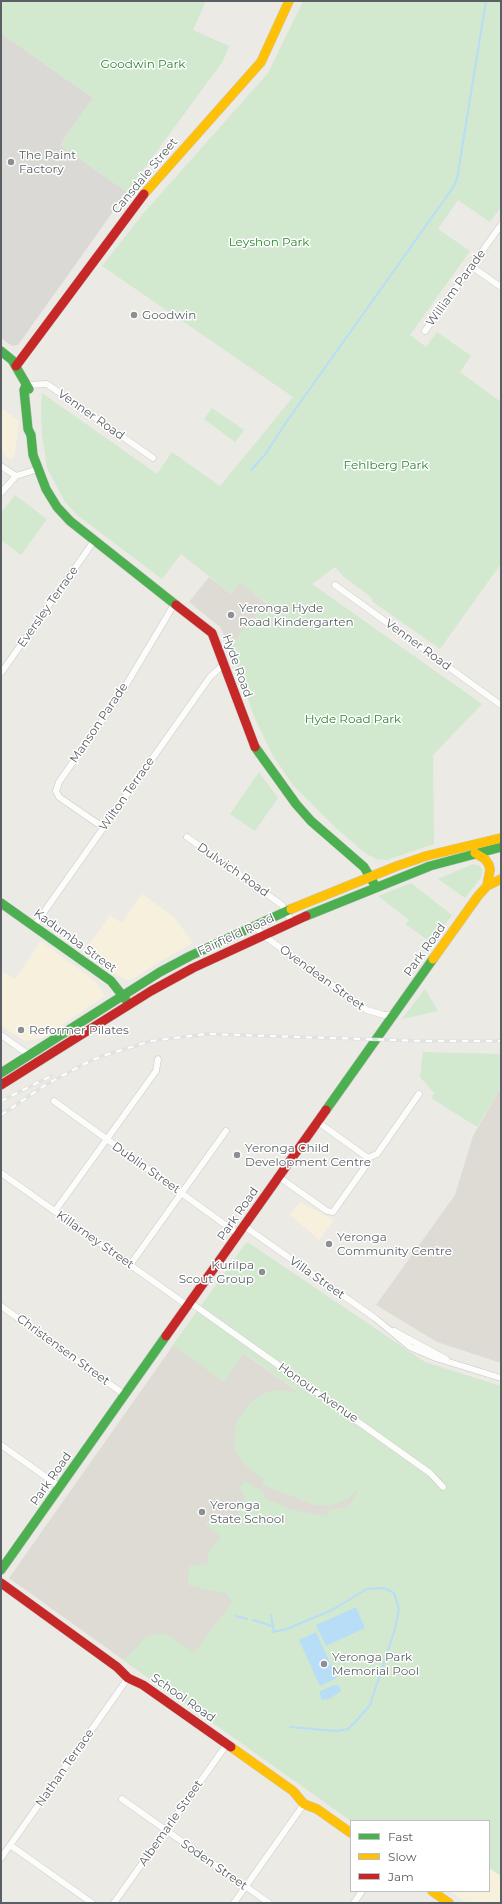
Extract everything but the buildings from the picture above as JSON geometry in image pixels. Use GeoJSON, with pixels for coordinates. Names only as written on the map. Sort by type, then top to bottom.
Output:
{"type":"FeatureCollection","features":[{"type":"Feature","properties":{"kind":"street","name":"Cansdale Street"},"geometry":{"type":"LineString","coordinates":[[16,366],[137,202],[261,62],[290,1]]}},
{"type":"Feature","properties":{"kind":"street","name":"William Parade"},"geometry":{"type":"LineString","coordinates":[[425,331],[501,225]]}},
{"type":"Feature","properties":{"kind":"street"},"geometry":{"type":"LineString","coordinates":[[471,266],[501,287]]}},
{"type":"Feature","properties":{"kind":"street","name":"Hyde Road"},"geometry":{"type":"LineString","coordinates":[[1,351],[16,366],[26,385],[30,389],[33,428],[30,435],[33,455],[46,489],[57,507],[70,521],[94,541],[212,633],[254,745],[273,774],[311,821],[364,867],[372,876],[376,887]]}},
{"type":"Feature","properties":{"kind":"street","name":"Venner Road"},"geometry":{"type":"LineString","coordinates":[[26,385],[47,384],[154,458]]}},
{"type":"Feature","properties":{"kind":"street"},"geometry":{"type":"LineString","coordinates":[[1,466],[16,476]]}},
{"type":"Feature","properties":{"kind":"street"},"geometry":{"type":"LineString","coordinates":[[1,493],[16,476],[38,469]]}},
{"type":"Feature","properties":{"kind":"street","name":"Eversley Terrace"},"geometry":{"type":"LineString","coordinates":[[1,673],[94,541]]}},
{"type":"Feature","properties":{"kind":"street","name":"Venner Road"},"geometry":{"type":"LineString","coordinates":[[335,585],[501,705]]}},
{"type":"Feature","properties":{"kind":"street","name":"Manson Parade"},"geometry":{"type":"LineString","coordinates":[[104,828],[59,797],[56,790],[59,782],[120,695],[175,603]]}},
{"type":"Feature","properties":{"kind":"street","name":"Wilton Terrace"},"geometry":{"type":"LineString","coordinates":[[34,926],[210,677],[223,665]]}},
{"type":"Feature","properties":{"kind":"street","name":"Dulwich Road"},"geometry":{"type":"LineString","coordinates":[[187,837],[277,901],[287,911],[292,922]]}},
{"type":"Feature","properties":{"kind":"street","name":"Fairfield Road"},"geometry":{"type":"LineString","coordinates":[[1,1073],[172,966],[287,911],[372,876],[426,856],[501,838]]}},
{"type":"Feature","properties":{"kind":"street","name":"Fairfield Road"},"geometry":{"type":"LineString","coordinates":[[1,1085],[151,991],[194,968],[292,922],[376,887],[430,866],[501,847]]}},
{"type":"Feature","properties":{"kind":"street"},"geometry":{"type":"LineString","coordinates":[[475,853],[485,859],[489,865],[490,870],[487,886]]}},
{"type":"Feature","properties":{"kind":"street","name":"Park Road"},"geometry":{"type":"LineString","coordinates":[[1,1570],[190,1305],[238,1234],[394,1014],[487,886],[501,879]]}},
{"type":"Feature","properties":{"kind":"street","name":"Kadumba Street"},"geometry":{"type":"LineString","coordinates":[[1,903],[111,981],[128,1005]]}},
{"type":"Feature","properties":{"kind":"street","name":"Ovendean Street"},"geometry":{"type":"LineString","coordinates":[[256,927],[264,936],[367,1010],[384,1015],[394,1014]]}},
{"type":"Feature","properties":{"kind":"street"},"geometry":{"type":"LineString","coordinates":[[1,1035],[29,1056]]}},
{"type":"Feature","properties":{"kind":"street"},"geometry":{"type":"LineString","coordinates":[[55,1211],[156,1071],[158,1060]]}},
{"type":"Feature","properties":{"kind":"street"},"geometry":{"type":"LineString","coordinates":[[368,1158],[377,1154],[419,1094]]}},
{"type":"Feature","properties":{"kind":"street","name":"Dublin Street"},"geometry":{"type":"LineString","coordinates":[[54,1101],[238,1234]]}},
{"type":"Feature","properties":{"kind":"street"},"geometry":{"type":"LineString","coordinates":[[318,1122],[368,1158]]}},
{"type":"Feature","properties":{"kind":"street"},"geometry":{"type":"LineString","coordinates":[[130,1265],[226,1131]]}},
{"type":"Feature","properties":{"kind":"street"},"geometry":{"type":"LineString","coordinates":[[279,1176],[327,1211],[333,1212],[368,1164],[368,1158]]}},
{"type":"Feature","properties":{"kind":"street","name":"Killarney Street"},"geometry":{"type":"LineString","coordinates":[[1,1173],[130,1265],[190,1305]]}},
{"type":"Feature","properties":{"kind":"street","name":"Villa Street"},"geometry":{"type":"LineString","coordinates":[[244,1226],[390,1330],[407,1337],[451,1362],[501,1378]]}},
{"type":"Feature","properties":{"kind":"street","name":"Honour Avenue"},"geometry":{"type":"LineString","coordinates":[[190,1305],[430,1473],[443,1487]]}},
{"type":"Feature","properties":{"kind":"street","name":"Christensen Street"},"geometry":{"type":"LineString","coordinates":[[1,1306],[125,1395]]}},
{"type":"Feature","properties":{"kind":"street"},"geometry":{"type":"LineString","coordinates":[[1,1445],[60,1487]]}},
{"type":"Feature","properties":{"kind":"street","name":"School Road"},"geometry":{"type":"LineString","coordinates":[[1,1583],[117,1667],[128,1678],[143,1685],[293,1792],[304,1804],[317,1809],[350,1832]]}},
{"type":"Feature","properties":{"kind":"street","name":"Nathan Terrace"},"geometry":{"type":"LineString","coordinates":[[1,1858],[128,1678]]}},
{"type":"Feature","properties":{"kind":"street","name":"Albemarle Street"},"geometry":{"type":"LineString","coordinates":[[114,1903],[227,1744]]}},
{"type":"Feature","properties":{"kind":"street","name":"Soden Street"},"geometry":{"type":"LineString","coordinates":[[122,1799],[269,1903]]}},
{"type":"Feature","properties":{"kind":"street"},"geometry":{"type":"LineString","coordinates":[[234,1903],[304,1804]]}},
{"type":"Feature","properties":{"kind":"street"},"geometry":{"type":"LineString","coordinates":[[10,1845],[92,1903]]}},
{"type":"Feature","properties":{"kind":"street"},"geometry":{"type":"LineString","coordinates":[[354,1903],[361,1892]]}},
{"type":"Feature","properties":{"kind":"street"},"geometry":{"type":"LineString","coordinates":[[433,1892],[449,1903]]}},
{"type":"Feature","properties":{"kind":"shaded area"},"geometry":{"type":"Polygon","coordinates":[[[1,33],[93,98],[60,145],[127,192],[18,345],[12,346],[1,338],[1,33]]]}},
{"type":"Feature","properties":{"kind":"shaded area"},"geometry":{"type":"Polygon","coordinates":[[[1,408],[19,421],[15,454],[11,460],[1,453],[1,408]]]}},
{"type":"Feature","properties":{"kind":"shaded area","name":"Yeronga Hyde Road Kindergarten"},"geometry":{"type":"Polygon","coordinates":[[[209,577],[231,594],[240,582],[266,603],[230,647],[220,627],[189,602],[209,577]]]}},
{"type":"Feature","properties":{"kind":"shaded area"},"geometry":{"type":"Polygon","coordinates":[[[142,894],[174,917],[193,943],[157,963],[133,979],[125,980],[84,952],[110,915],[122,923],[142,894]]]}},
{"type":"Feature","properties":{"kind":"shaded area"},"geometry":{"type":"Polygon","coordinates":[[[41,941],[95,981],[105,996],[42,1038],[25,1041],[1,1026],[1,971],[15,979],[41,941]]]}},
{"type":"Feature","properties":{"kind":"shaded area"},"geometry":{"type":"Polygon","coordinates":[[[501,1087],[501,1363],[437,1342],[376,1305],[455,1195],[473,1136],[501,1087]]]}},
{"type":"Feature","properties":{"kind":"shaded area"},"geometry":{"type":"Polygon","coordinates":[[[300,1202],[334,1220],[319,1240],[290,1215],[300,1202]]]}},
{"type":"Feature","properties":{"kind":"shaded area","name":"Yeronga State School"},"geometry":{"type":"Polygon","coordinates":[[[193,1317],[388,1456],[320,1551],[175,1697],[9,1578],[193,1317]]]}},
{"type":"Feature","properties":{"kind":"shaded area"},"geometry":{"type":"Polygon","coordinates":[[[490,1869],[501,1876],[501,1903],[467,1903],[451,1892],[490,1892],[490,1869]]]}},
{"type":"Feature","properties":{"kind":"green space","name":"Goodwin Park"},"geometry":{"type":"Polygon","coordinates":[[[1,1],[206,1],[193,30],[229,46],[223,61],[127,192],[60,145],[93,98],[1,33],[1,1]]]}},
{"type":"Feature","properties":{"kind":"green space"},"geometry":{"type":"Polygon","coordinates":[[[303,1],[501,1],[501,207],[490,222],[458,200],[438,229],[470,251],[410,335],[426,347],[437,332],[471,356],[460,372],[501,402],[501,566],[500,565],[440,649],[373,602],[371,597],[344,577],[335,567],[312,584],[482,704],[433,755],[434,844],[387,860],[376,859],[365,853],[335,827],[293,785],[273,756],[253,714],[230,647],[266,602],[240,583],[231,594],[181,554],[162,579],[77,515],[65,502],[47,468],[42,434],[42,393],[157,474],[172,452],[220,486],[293,397],[102,266],[142,215],[268,73],[303,1]]]}},
{"type":"Feature","properties":{"kind":"green space"},"geometry":{"type":"Polygon","coordinates":[[[212,408],[244,430],[235,442],[204,419],[212,408]]]}},
{"type":"Feature","properties":{"kind":"green space"},"geometry":{"type":"Polygon","coordinates":[[[15,495],[47,519],[21,555],[1,540],[1,513],[15,495]]]}},
{"type":"Feature","properties":{"kind":"green space"},"geometry":{"type":"Polygon","coordinates":[[[259,772],[278,798],[255,831],[230,814],[259,772]]]}},
{"type":"Feature","properties":{"kind":"green space"},"geometry":{"type":"Polygon","coordinates":[[[473,864],[480,866],[482,869],[482,876],[465,898],[438,879],[473,864]]]}},
{"type":"Feature","properties":{"kind":"green space"},"geometry":{"type":"Polygon","coordinates":[[[411,883],[452,915],[432,943],[405,924],[409,920],[378,896],[411,883]]]}},
{"type":"Feature","properties":{"kind":"green space"},"geometry":{"type":"Polygon","coordinates":[[[425,989],[438,1011],[402,1019],[425,989]]]}},
{"type":"Feature","properties":{"kind":"green space"},"geometry":{"type":"Polygon","coordinates":[[[423,1052],[501,1054],[501,1087],[477,1127],[431,1098],[434,1093],[420,1077],[423,1052]]]}},
{"type":"Feature","properties":{"kind":"green space"},"geometry":{"type":"Polygon","coordinates":[[[246,1243],[249,1243],[425,1362],[501,1386],[501,1876],[490,1869],[490,1820],[350,1820],[124,1660],[146,1637],[165,1633],[194,1653],[232,1602],[227,1594],[188,1585],[189,1566],[209,1564],[208,1552],[221,1537],[205,1524],[216,1518],[235,1519],[245,1496],[239,1487],[245,1481],[263,1492],[266,1499],[292,1510],[325,1516],[332,1509],[347,1508],[359,1489],[346,1500],[329,1506],[315,1505],[262,1485],[264,1480],[245,1465],[235,1450],[235,1429],[239,1417],[252,1402],[266,1392],[277,1390],[299,1392],[244,1353],[224,1382],[173,1345],[246,1243]]]}},
{"type":"Feature","properties":{"kind":"water"},"geometry":{"type":"Polygon","coordinates":[[[356,1607],[365,1628],[326,1646],[316,1625],[356,1607]]]}},
{"type":"Feature","properties":{"kind":"water"},"geometry":{"type":"Polygon","coordinates":[[[316,1632],[337,1678],[320,1686],[299,1640],[316,1632]]]}},
{"type":"Feature","properties":{"kind":"water"},"geometry":{"type":"Polygon","coordinates":[[[334,1685],[339,1686],[341,1691],[329,1699],[322,1700],[319,1692],[334,1685]]]}},
{"type":"Feature","properties":{"kind":"waterway"},"geometry":{"type":"LineString","coordinates":[[251,470],[264,456],[287,421],[452,189],[457,179],[486,1]]}},
{"type":"Feature","properties":{"kind":"waterway"},"geometry":{"type":"LineString","coordinates":[[272,1632],[287,1629],[332,1610],[367,1589],[384,1588],[394,1593],[399,1609],[395,1629],[370,1705],[357,1720],[348,1729],[337,1731],[290,1727]]}},
{"type":"Feature","properties":{"kind":"waterway"},"geometry":{"type":"LineString","coordinates":[[271,1615],[274,1632]]}},
{"type":"Feature","properties":{"kind":"waterway"},"geometry":{"type":"LineString","coordinates":[[236,1616],[247,1619]]}},
{"type":"Feature","properties":{"kind":"waterway"},"geometry":{"type":"LineString","coordinates":[[253,1620],[272,1626]]}},
{"type":"Feature","properties":{"kind":"railway"},"geometry":{"type":"LineString","coordinates":[[1,1115],[47,1084],[82,1065],[102,1056],[151,1041],[207,1034],[424,1041],[501,1041]]}},
{"type":"Feature","properties":{"kind":"railway"},"geometry":{"type":"LineString","coordinates":[[1,1101],[51,1076]]}},
{"type":"Feature","properties":{"kind":"traffic: fast"},"geometry":{"type":"LineString","coordinates":[[1,351],[12,360],[29,389]]}},
{"type":"Feature","properties":{"kind":"traffic: fast"},"geometry":{"type":"LineString","coordinates":[[26,385],[24,390],[28,429],[31,435],[33,455],[46,489],[57,507],[70,521],[176,605]]}},
{"type":"Feature","properties":{"kind":"traffic: fast"},"geometry":{"type":"LineString","coordinates":[[255,747],[296,804],[311,821],[364,867],[376,887]]}},
{"type":"Feature","properties":{"kind":"traffic: fast"},"geometry":{"type":"LineString","coordinates":[[306,916],[430,866],[501,847]]}},
{"type":"Feature","properties":{"kind":"traffic: fast"},"geometry":{"type":"LineString","coordinates":[[1,903],[111,981],[126,1000]]}},
{"type":"Feature","properties":{"kind":"traffic: fast"},"geometry":{"type":"LineString","coordinates":[[1,1073],[160,972],[190,956],[291,909]]}},
{"type":"Feature","properties":{"kind":"traffic: fast"},"geometry":{"type":"LineString","coordinates":[[326,1110],[433,959]]}},
{"type":"Feature","properties":{"kind":"traffic: fast"},"geometry":{"type":"LineString","coordinates":[[1,1570],[166,1336]]}},
{"type":"Feature","properties":{"kind":"traffic: slow"},"geometry":{"type":"LineString","coordinates":[[144,194],[261,62],[289,1]]}},
{"type":"Feature","properties":{"kind":"traffic: slow"},"geometry":{"type":"LineString","coordinates":[[291,909],[397,866],[426,856],[501,838]]}},
{"type":"Feature","properties":{"kind":"traffic: slow"},"geometry":{"type":"LineString","coordinates":[[475,853],[485,859],[489,865],[490,870],[487,886]]}},
{"type":"Feature","properties":{"kind":"traffic: slow"},"geometry":{"type":"LineString","coordinates":[[433,959],[478,896],[487,886],[501,879]]}},
{"type":"Feature","properties":{"kind":"traffic: slow"},"geometry":{"type":"LineString","coordinates":[[231,1747],[293,1791],[304,1804],[317,1809],[350,1832]]}},
{"type":"Feature","properties":{"kind":"traffic: slow"},"geometry":{"type":"LineString","coordinates":[[433,1892],[449,1903]]}},
{"type":"Feature","properties":{"kind":"traffic: jam"},"geometry":{"type":"LineString","coordinates":[[16,366],[144,194]]}},
{"type":"Feature","properties":{"kind":"traffic: jam"},"geometry":{"type":"LineString","coordinates":[[176,605],[212,633],[255,747]]}},
{"type":"Feature","properties":{"kind":"traffic: jam"},"geometry":{"type":"LineString","coordinates":[[1,1085],[151,991],[193,968],[306,916]]}},
{"type":"Feature","properties":{"kind":"traffic: jam"},"geometry":{"type":"LineString","coordinates":[[166,1336],[326,1110]]}},
{"type":"Feature","properties":{"kind":"traffic: jam"},"geometry":{"type":"LineString","coordinates":[[1,1583],[117,1667],[128,1678],[143,1685],[231,1747]]}},
{"type":"Feature","properties":{"kind":"place","name":"The Paint Factory"},"geometry":{"type":"Point","coordinates":[11,162]}},
{"type":"Feature","properties":{"kind":"place","name":"Goodwin"},"geometry":{"type":"Point","coordinates":[134,315]}},
{"type":"Feature","properties":{"kind":"place","name":"Yeronga Hyde Road Kindergarten"},"geometry":{"type":"Point","coordinates":[231,615]}},
{"type":"Feature","properties":{"kind":"place","name":"Reformer Pilates"},"geometry":{"type":"Point","coordinates":[21,1030]}},
{"type":"Feature","properties":{"kind":"place","name":"Yeronga Child Development Centre"},"geometry":{"type":"Point","coordinates":[237,1155]}},
{"type":"Feature","properties":{"kind":"place","name":"Yeronga Community Centre"},"geometry":{"type":"Point","coordinates":[329,1244]}},
{"type":"Feature","properties":{"kind":"place","name":"Kurilpa Scout Group"},"geometry":{"type":"Point","coordinates":[262,1272]}},
{"type":"Feature","properties":{"kind":"place","name":"Yeronga State School"},"geometry":{"type":"Point","coordinates":[202,1512]}},
{"type":"Feature","properties":{"kind":"place","name":"Yeronga Park Memorial Pool"},"geometry":{"type":"Point","coordinates":[324,1664]}},
{"type":"Feature","properties":{"kind":"park label","name":"Leyshon Park"},"geometry":{"type":"Point","coordinates":[269,242]}},
{"type":"Feature","properties":{"kind":"park label","name":"Fehlberg Park"},"geometry":{"type":"Point","coordinates":[386,465]}},
{"type":"Feature","properties":{"kind":"park label","name":"Hyde Road Park"},"geometry":{"type":"Point","coordinates":[353,719]}}]}
